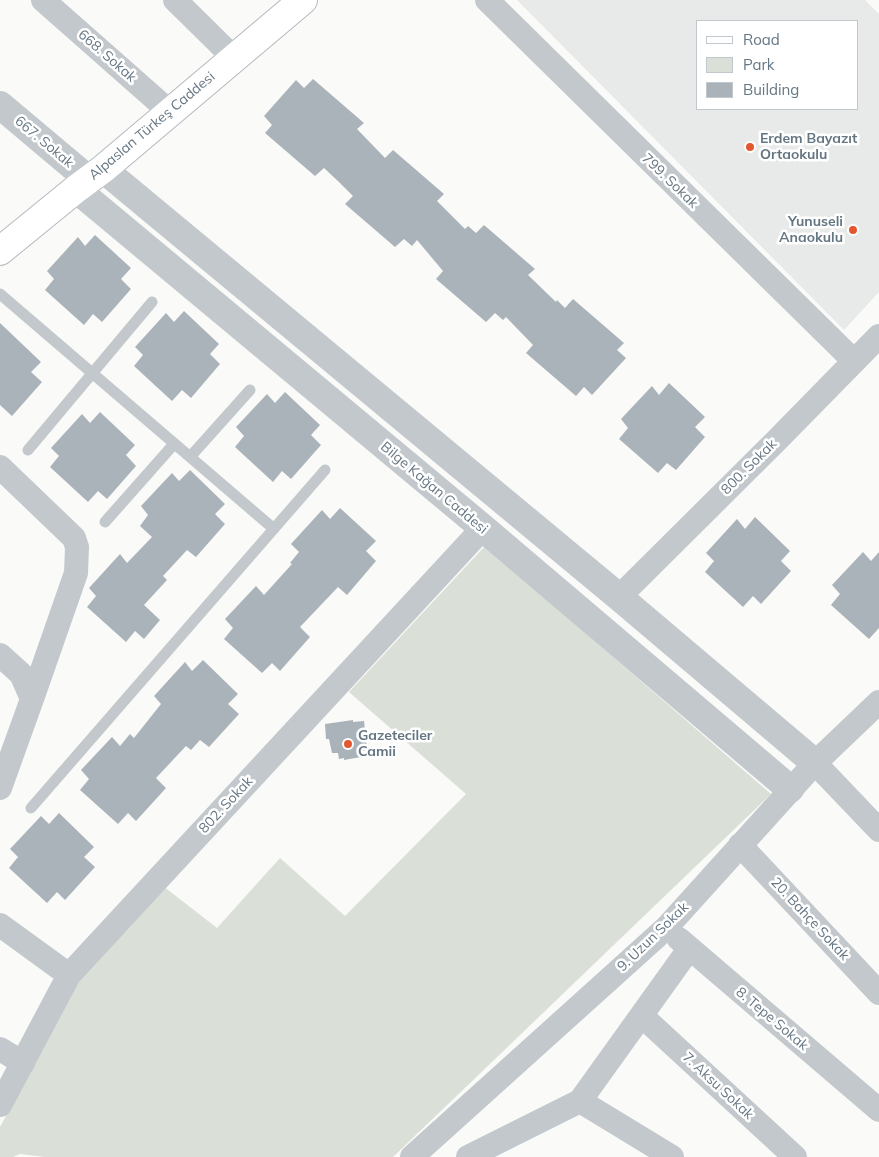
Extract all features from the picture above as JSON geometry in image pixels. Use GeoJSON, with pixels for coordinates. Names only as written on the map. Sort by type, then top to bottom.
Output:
{"type":"FeatureCollection","features":[{"type":"Feature","properties":{"kind":"main road","name":"Alpaslan Türkeş Caddesi"},"geometry":{"type":"LineString","coordinates":[[0,251],[303,0]]}},
{"type":"Feature","properties":{"kind":"street","name":"668. Sokak"},"geometry":{"type":"LineString","coordinates":[[43,0],[170,112]]}},
{"type":"Feature","properties":{"kind":"street"},"geometry":{"type":"LineString","coordinates":[[175,0],[234,58]]}},
{"type":"Feature","properties":{"kind":"street","name":"799. Sokak"},"geometry":{"type":"LineString","coordinates":[[487,0],[854,361]]}},
{"type":"Feature","properties":{"kind":"street","name":"667. Sokak"},"geometry":{"type":"LineString","coordinates":[[0,105],[89,179]]}},
{"type":"Feature","properties":{"kind":"street"},"geometry":{"type":"LineString","coordinates":[[89,179],[619,597],[815,763],[879,830]]}},
{"type":"Feature","properties":{"kind":"street","name":"Bilge Kağan Caddesi"},"geometry":{"type":"LineString","coordinates":[[89,179],[482,528],[790,789]]}},
{"type":"Feature","properties":{"kind":"street","name":"800. Sokak"},"geometry":{"type":"LineString","coordinates":[[619,597],[879,336]]}},
{"type":"Feature","properties":{"kind":"street"},"geometry":{"type":"LineString","coordinates":[[0,467],[74,538],[77,547],[76,573],[0,788]]}},
{"type":"Feature","properties":{"kind":"street","name":"802. Sokak"},"geometry":{"type":"LineString","coordinates":[[0,1105],[69,975],[482,528]]}},
{"type":"Feature","properties":{"kind":"street"},"geometry":{"type":"LineString","coordinates":[[0,655],[21,674],[32,699]]}},
{"type":"Feature","properties":{"kind":"street","name":"9. Uzun Sokak"},"geometry":{"type":"LineString","coordinates":[[412,1157],[666,928],[815,763],[874,716]]}},
{"type":"Feature","properties":{"kind":"street","name":"20. Bahçe Sokak"},"geometry":{"type":"LineString","coordinates":[[740,845],[879,993]]}},
{"type":"Feature","properties":{"kind":"street"},"geometry":{"type":"LineString","coordinates":[[0,926],[69,975]]}},
{"type":"Feature","properties":{"kind":"street","name":"8. Tepe Sokak"},"geometry":{"type":"LineString","coordinates":[[666,928],[879,1110]]}},
{"type":"Feature","properties":{"kind":"street"},"geometry":{"type":"LineString","coordinates":[[468,1157],[580,1101],[689,949]]}},
{"type":"Feature","properties":{"kind":"street","name":"7. Aksu Sokak"},"geometry":{"type":"LineString","coordinates":[[642,1016],[795,1157]]}},
{"type":"Feature","properties":{"kind":"street"},"geometry":{"type":"LineString","coordinates":[[0,1049],[23,1063]]}},
{"type":"Feature","properties":{"kind":"street"},"geometry":{"type":"LineString","coordinates":[[580,1101],[672,1157]]}},
{"type":"Feature","properties":{"kind":"lane"},"geometry":{"type":"LineString","coordinates":[[0,294],[274,529]]}},
{"type":"Feature","properties":{"kind":"lane"},"geometry":{"type":"LineString","coordinates":[[28,450],[152,302]]}},
{"type":"Feature","properties":{"kind":"lane"},"geometry":{"type":"LineString","coordinates":[[190,457],[250,390]]}},
{"type":"Feature","properties":{"kind":"lane"},"geometry":{"type":"LineString","coordinates":[[105,522],[174,444]]}},
{"type":"Feature","properties":{"kind":"lane"},"geometry":{"type":"LineString","coordinates":[[31,808],[325,470]]}},
{"type":"Feature","properties":{"kind":"shaded area"},"geometry":{"type":"Polygon","coordinates":[[[517,0],[865,0],[879,14],[879,292],[844,330],[517,0]]]}},
{"type":"Feature","properties":{"kind":"green space"},"geometry":{"type":"Polygon","coordinates":[[[485,546],[771,794],[393,1157],[45,1157],[20,1154],[13,1157],[0,1157],[0,1127],[78,982],[163,886],[217,928],[280,858],[345,916],[466,794],[349,692],[485,546]]]}},
{"type":"Feature","properties":{"kind":"building"},"geometry":{"type":"Polygon","coordinates":[[[313,79],[364,123],[357,129],[385,158],[393,150],[444,194],[437,201],[465,229],[468,226],[476,233],[484,225],[535,269],[528,275],[556,302],[557,300],[565,308],[573,299],[624,343],[617,350],[626,358],[592,395],[584,387],[576,396],[526,353],[533,345],[506,317],[503,320],[495,313],[486,322],[436,279],[443,271],[417,240],[412,246],[404,239],[395,247],[345,204],[353,196],[324,168],[315,176],[265,133],[272,125],[264,116],[296,80],[304,88],[313,79]]]}},
{"type":"Feature","properties":{"kind":"building"},"geometry":{"type":"Polygon","coordinates":[[[95,235],[131,268],[121,279],[131,289],[102,322],[93,314],[84,325],[45,290],[54,279],[47,271],[78,237],[85,246],[95,235]]]}},
{"type":"Feature","properties":{"kind":"building"},"geometry":{"type":"Polygon","coordinates":[[[184,311],[219,344],[210,354],[220,364],[191,398],[182,390],[172,401],[134,366],[143,355],[135,347],[166,313],[174,322],[184,311]]]}},
{"type":"Feature","properties":{"kind":"building"},"geometry":{"type":"Polygon","coordinates":[[[0,323],[41,362],[31,372],[42,382],[12,416],[0,405],[0,323]]]}},
{"type":"Feature","properties":{"kind":"building"},"geometry":{"type":"Polygon","coordinates":[[[669,383],[705,417],[695,427],[705,437],[676,470],[667,463],[658,473],[619,439],[628,428],[621,419],[652,386],[659,395],[669,383]]]}},
{"type":"Feature","properties":{"kind":"building"},"geometry":{"type":"Polygon","coordinates":[[[285,392],[320,425],[311,435],[321,445],[291,479],[282,471],[273,482],[235,447],[244,436],[236,427],[267,394],[275,403],[285,392]]]}},
{"type":"Feature","properties":{"kind":"building"},"geometry":{"type":"Polygon","coordinates":[[[100,412],[135,445],[126,455],[136,466],[107,499],[98,491],[88,502],[50,467],[59,456],[51,448],[82,414],[90,423],[100,412]]]}},
{"type":"Feature","properties":{"kind":"building"},"geometry":{"type":"Polygon","coordinates":[[[190,470],[225,504],[215,514],[225,524],[196,557],[187,550],[163,576],[167,580],[144,605],[160,620],[144,639],[135,631],[126,642],[87,607],[96,596],[89,588],[120,554],[127,563],[152,537],[140,526],[148,515],[141,506],[172,473],[179,481],[190,470]]]}},
{"type":"Feature","properties":{"kind":"building"},"geometry":{"type":"Polygon","coordinates":[[[340,508],[376,541],[366,551],[376,561],[347,595],[338,587],[300,627],[310,637],[280,671],[272,663],[262,673],[224,639],[233,628],[225,619],[256,586],[264,595],[292,564],[290,563],[299,552],[291,544],[322,510],[330,519],[340,508]]]}},
{"type":"Feature","properties":{"kind":"building"},"geometry":{"type":"Polygon","coordinates":[[[755,517],[790,551],[781,561],[791,571],[761,604],[753,596],[743,607],[705,572],[714,561],[706,553],[737,519],[745,529],[755,517]]]}},
{"type":"Feature","properties":{"kind":"building"},"geometry":{"type":"Polygon","coordinates":[[[863,552],[871,561],[879,552],[879,628],[869,639],[831,605],[840,594],[832,585],[863,552]]]}},
{"type":"Feature","properties":{"kind":"building"},"geometry":{"type":"Polygon","coordinates":[[[203,660],[238,694],[228,704],[239,714],[209,747],[200,740],[191,750],[186,746],[156,778],[166,788],[136,821],[128,813],[118,824],[80,790],[89,779],[81,770],[112,737],[120,746],[130,734],[134,738],[161,704],[154,696],[185,662],[192,671],[203,660]]]}},
{"type":"Feature","properties":{"kind":"building","name":"Gazeteciler Camii"},"geometry":{"type":"Polygon","coordinates":[[[353,720],[353,722],[364,721],[367,750],[361,751],[361,757],[339,759],[338,753],[332,753],[329,739],[326,739],[325,724],[353,720]]]}},
{"type":"Feature","properties":{"kind":"building"},"geometry":{"type":"Polygon","coordinates":[[[59,813],[94,847],[84,857],[95,867],[65,900],[57,892],[47,903],[9,868],[18,857],[10,849],[41,816],[49,824],[59,813]]]}},
{"type":"Feature","properties":{"kind":"place","name":"Erdem Bayazıt Ortaokulu"},"geometry":{"type":"Point","coordinates":[750,147]}},
{"type":"Feature","properties":{"kind":"place","name":"Yunuseli Anaokulu"},"geometry":{"type":"Point","coordinates":[853,230]}},
{"type":"Feature","properties":{"kind":"place","name":"Gazeteciler Camii"},"geometry":{"type":"Point","coordinates":[348,744]}}]}
